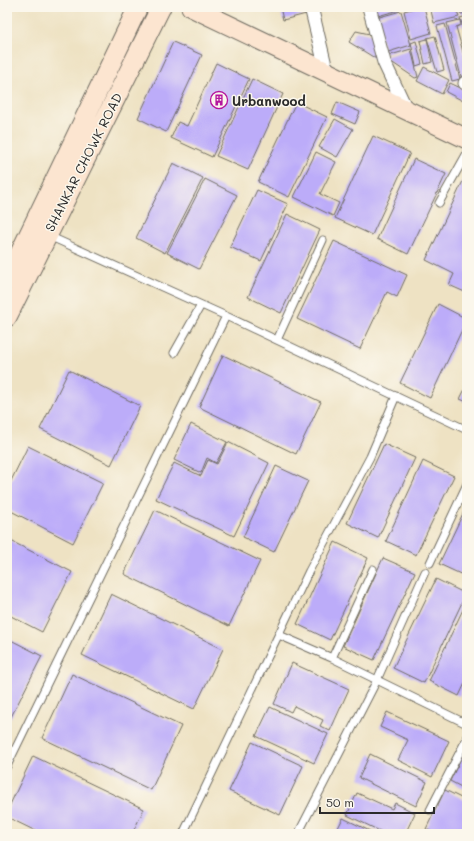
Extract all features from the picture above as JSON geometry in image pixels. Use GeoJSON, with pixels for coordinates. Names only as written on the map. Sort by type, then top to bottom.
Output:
{"type":"FeatureCollection","features":[{"type":"Feature","properties":{"kind":"main road","name":"SHANKAR CHOWK ROAD"},"geometry":{"type":"LineString","coordinates":[[7,280],[138,7]]}},
{"type":"Feature","properties":{"kind":"main road","name":"SHANKAR CHOWK ROAD"},"geometry":{"type":"LineString","coordinates":[[7,317],[161,7]]}},
{"type":"Feature","properties":{"kind":"main road"},"geometry":{"type":"LineString","coordinates":[[191,7],[467,139]]}},
{"type":"Feature","properties":{"kind":"street"},"geometry":{"type":"LineString","coordinates":[[311,7],[325,65],[333,75]]}},
{"type":"Feature","properties":{"kind":"street"},"geometry":{"type":"LineString","coordinates":[[369,7],[384,62],[407,110]]}},
{"type":"Feature","properties":{"kind":"lane"},"geometry":{"type":"LineString","coordinates":[[440,204],[467,154]]}},
{"type":"Feature","properties":{"kind":"lane"},"geometry":{"type":"LineString","coordinates":[[47,235],[226,316],[467,430]]}},
{"type":"Feature","properties":{"kind":"lane"},"geometry":{"type":"LineString","coordinates":[[277,340],[323,240]]}},
{"type":"Feature","properties":{"kind":"lane"},"geometry":{"type":"LineString","coordinates":[[174,353],[201,305]]}},
{"type":"Feature","properties":{"kind":"lane"},"geometry":{"type":"LineString","coordinates":[[7,766],[226,316]]}},
{"type":"Feature","properties":{"kind":"lane"},"geometry":{"type":"LineString","coordinates":[[183,834],[309,571],[370,457],[396,396]]}},
{"type":"Feature","properties":{"kind":"lane"},"geometry":{"type":"LineString","coordinates":[[430,563],[467,484]]}},
{"type":"Feature","properties":{"kind":"lane"},"geometry":{"type":"LineString","coordinates":[[332,658],[373,569]]}},
{"type":"Feature","properties":{"kind":"lane"},"geometry":{"type":"LineString","coordinates":[[298,834],[377,680],[425,572]]}},
{"type":"Feature","properties":{"kind":"lane"},"geometry":{"type":"LineString","coordinates":[[279,635],[332,658],[467,724]]}},
{"type":"Feature","properties":{"kind":"lane"},"geometry":{"type":"LineString","coordinates":[[430,810],[467,738]]}},
{"type":"Feature","properties":{"kind":"building"},"geometry":{"type":"Polygon","coordinates":[[[280,7],[309,7],[310,13],[283,20],[280,7]]]}},
{"type":"Feature","properties":{"kind":"building"},"geometry":{"type":"Polygon","coordinates":[[[372,7],[398,7],[399,10],[374,17],[372,7]]]}},
{"type":"Feature","properties":{"kind":"building"},"geometry":{"type":"Polygon","coordinates":[[[424,7],[431,33],[411,39],[404,11],[424,7]]]}},
{"type":"Feature","properties":{"kind":"building"},"geometry":{"type":"Polygon","coordinates":[[[430,7],[456,7],[459,17],[434,23],[430,7]]]}},
{"type":"Feature","properties":{"kind":"building"},"geometry":{"type":"Polygon","coordinates":[[[459,7],[467,7],[467,13],[461,14],[459,7]]]}},
{"type":"Feature","properties":{"kind":"building"},"geometry":{"type":"Polygon","coordinates":[[[401,11],[411,45],[385,53],[376,18],[401,11]]]}},
{"type":"Feature","properties":{"kind":"building"},"geometry":{"type":"Polygon","coordinates":[[[467,16],[467,26],[463,27],[460,18],[467,16]]]}},
{"type":"Feature","properties":{"kind":"building"},"geometry":{"type":"Polygon","coordinates":[[[460,20],[461,25],[456,27],[467,66],[467,79],[462,80],[447,23],[460,20]]]}},
{"type":"Feature","properties":{"kind":"building"},"geometry":{"type":"Polygon","coordinates":[[[445,24],[460,79],[452,81],[437,26],[445,24]]]}},
{"type":"Feature","properties":{"kind":"building"},"geometry":{"type":"Polygon","coordinates":[[[356,31],[374,35],[378,60],[349,42],[356,31]]]}},
{"type":"Feature","properties":{"kind":"building"},"geometry":{"type":"Polygon","coordinates":[[[435,36],[444,70],[437,72],[427,38],[435,36]]]}},
{"type":"Feature","properties":{"kind":"building"},"geometry":{"type":"Polygon","coordinates":[[[427,39],[432,62],[425,64],[420,41],[427,39]]]}},
{"type":"Feature","properties":{"kind":"building"},"geometry":{"type":"Polygon","coordinates":[[[416,41],[422,64],[416,66],[411,43],[416,41]]]}},
{"type":"Feature","properties":{"kind":"building"},"geometry":{"type":"Polygon","coordinates":[[[173,42],[202,55],[166,132],[138,118],[173,42]]]}},
{"type":"Feature","properties":{"kind":"building"},"geometry":{"type":"Polygon","coordinates":[[[411,49],[418,77],[415,78],[384,57],[411,49]]]}},
{"type":"Feature","properties":{"kind":"building","name":"Urbanwood"},"geometry":{"type":"Polygon","coordinates":[[[216,63],[249,79],[212,157],[171,138],[178,122],[187,126],[216,63]]]}},
{"type":"Feature","properties":{"kind":"building"},"geometry":{"type":"Polygon","coordinates":[[[424,67],[449,80],[442,94],[417,81],[424,67]]]}},
{"type":"Feature","properties":{"kind":"building"},"geometry":{"type":"Polygon","coordinates":[[[252,79],[283,94],[248,170],[216,156],[252,79]]]}},
{"type":"Feature","properties":{"kind":"building"},"geometry":{"type":"Polygon","coordinates":[[[450,83],[467,91],[467,103],[446,92],[450,83]]]}},
{"type":"Feature","properties":{"kind":"building"},"geometry":{"type":"Polygon","coordinates":[[[296,102],[327,117],[289,197],[258,182],[296,102]]]}},
{"type":"Feature","properties":{"kind":"building"},"geometry":{"type":"Polygon","coordinates":[[[337,102],[360,112],[355,124],[332,114],[337,102]]]}},
{"type":"Feature","properties":{"kind":"building"},"geometry":{"type":"Polygon","coordinates":[[[335,119],[353,129],[337,157],[319,147],[335,119]]]}},
{"type":"Feature","properties":{"kind":"building"},"geometry":{"type":"Polygon","coordinates":[[[373,136],[410,153],[372,235],[335,218],[373,136]]]}},
{"type":"Feature","properties":{"kind":"building"},"geometry":{"type":"Polygon","coordinates":[[[316,152],[336,162],[320,194],[339,203],[333,216],[294,197],[316,152]]]}},
{"type":"Feature","properties":{"kind":"building"},"geometry":{"type":"Polygon","coordinates":[[[414,159],[446,174],[408,254],[377,239],[414,159]]]}},
{"type":"Feature","properties":{"kind":"building"},"geometry":{"type":"Polygon","coordinates":[[[173,163],[203,178],[165,253],[136,238],[173,163]]]}},
{"type":"Feature","properties":{"kind":"building"},"geometry":{"type":"Polygon","coordinates":[[[205,179],[237,195],[199,269],[167,253],[205,179]]]}},
{"type":"Feature","properties":{"kind":"building"},"geometry":{"type":"Polygon","coordinates":[[[463,181],[467,183],[467,293],[449,285],[454,274],[426,260],[463,181]]]}},
{"type":"Feature","properties":{"kind":"building"},"geometry":{"type":"Polygon","coordinates":[[[257,190],[288,204],[261,261],[230,247],[257,190]]]}},
{"type":"Feature","properties":{"kind":"building"},"geometry":{"type":"Polygon","coordinates":[[[287,214],[320,230],[281,313],[248,297],[287,214]]]}},
{"type":"Feature","properties":{"kind":"building"},"geometry":{"type":"Polygon","coordinates":[[[334,241],[407,275],[397,297],[387,292],[360,349],[297,319],[334,241]]]}},
{"type":"Feature","properties":{"kind":"building"},"geometry":{"type":"Polygon","coordinates":[[[438,304],[467,319],[430,398],[400,383],[438,304]]]}},
{"type":"Feature","properties":{"kind":"building"},"geometry":{"type":"Polygon","coordinates":[[[223,355],[321,402],[296,454],[199,407],[223,355]]]}},
{"type":"Feature","properties":{"kind":"building"},"geometry":{"type":"Polygon","coordinates":[[[69,370],[140,406],[111,465],[40,429],[69,370]]]}},
{"type":"Feature","properties":{"kind":"building"},"geometry":{"type":"Polygon","coordinates":[[[467,385],[467,402],[460,399],[467,385]]]}},
{"type":"Feature","properties":{"kind":"building"},"geometry":{"type":"Polygon","coordinates":[[[191,424],[227,442],[216,463],[207,458],[201,473],[174,460],[191,424]]]}},
{"type":"Feature","properties":{"kind":"building"},"geometry":{"type":"Polygon","coordinates":[[[228,442],[269,463],[234,536],[156,499],[174,463],[201,476],[208,460],[217,464],[228,442]]]}},
{"type":"Feature","properties":{"kind":"building"},"geometry":{"type":"Polygon","coordinates":[[[384,444],[415,458],[378,538],[347,523],[384,444]]]}},
{"type":"Feature","properties":{"kind":"building"},"geometry":{"type":"Polygon","coordinates":[[[28,446],[103,483],[73,543],[7,509],[7,489],[28,446]]]}},
{"type":"Feature","properties":{"kind":"building"},"geometry":{"type":"Polygon","coordinates":[[[423,461],[454,476],[416,555],[386,541],[423,461]]]}},
{"type":"Feature","properties":{"kind":"building"},"geometry":{"type":"Polygon","coordinates":[[[276,466],[308,481],[274,552],[243,537],[276,466]]]}},
{"type":"Feature","properties":{"kind":"building"},"geometry":{"type":"Polygon","coordinates":[[[467,505],[467,577],[439,564],[467,505]]]}},
{"type":"Feature","properties":{"kind":"building"},"geometry":{"type":"Polygon","coordinates":[[[155,510],[260,561],[229,626],[124,574],[155,510]]]}},
{"type":"Feature","properties":{"kind":"building"},"geometry":{"type":"Polygon","coordinates":[[[7,539],[72,572],[42,632],[7,614],[7,539]]]}},
{"type":"Feature","properties":{"kind":"building"},"geometry":{"type":"Polygon","coordinates":[[[335,542],[368,558],[330,640],[297,624],[335,542]]]}},
{"type":"Feature","properties":{"kind":"building"},"geometry":{"type":"Polygon","coordinates":[[[383,558],[415,572],[374,660],[343,646],[383,558]]]}},
{"type":"Feature","properties":{"kind":"building"},"geometry":{"type":"Polygon","coordinates":[[[436,579],[466,594],[424,683],[393,668],[436,579]]]}},
{"type":"Feature","properties":{"kind":"building"},"geometry":{"type":"Polygon","coordinates":[[[111,594],[223,649],[194,709],[82,655],[111,594]]]}},
{"type":"Feature","properties":{"kind":"building"},"geometry":{"type":"Polygon","coordinates":[[[467,601],[467,679],[459,696],[429,681],[467,601]]]}},
{"type":"Feature","properties":{"kind":"building"},"geometry":{"type":"Polygon","coordinates":[[[7,638],[42,656],[10,719],[7,717],[7,638]]]}},
{"type":"Feature","properties":{"kind":"building"},"geometry":{"type":"Polygon","coordinates":[[[292,663],[349,689],[330,731],[320,726],[323,720],[294,706],[291,712],[274,704],[292,663]]]}},
{"type":"Feature","properties":{"kind":"building"},"geometry":{"type":"Polygon","coordinates":[[[72,674],[181,726],[151,790],[42,738],[72,674]]]}},
{"type":"Feature","properties":{"kind":"building"},"geometry":{"type":"Polygon","coordinates":[[[270,707],[328,734],[314,763],[256,736],[270,707]]]}},
{"type":"Feature","properties":{"kind":"building"},"geometry":{"type":"Polygon","coordinates":[[[387,712],[449,741],[432,777],[398,760],[408,740],[380,727],[387,712]]]}},
{"type":"Feature","properties":{"kind":"building"},"geometry":{"type":"Polygon","coordinates":[[[252,742],[303,766],[280,815],[229,791],[252,742]]]}},
{"type":"Feature","properties":{"kind":"building"},"geometry":{"type":"Polygon","coordinates":[[[370,754],[427,782],[416,806],[359,778],[370,754]]]}},
{"type":"Feature","properties":{"kind":"building"},"geometry":{"type":"Polygon","coordinates":[[[463,754],[467,756],[467,790],[450,781],[463,754]]]}},
{"type":"Feature","properties":{"kind":"building"},"geometry":{"type":"Polygon","coordinates":[[[33,756],[144,809],[132,834],[42,834],[7,817],[7,811],[33,756]]]}},
{"type":"Feature","properties":{"kind":"building"},"geometry":{"type":"Polygon","coordinates":[[[445,790],[467,801],[467,834],[436,834],[426,829],[445,790]]]}},
{"type":"Feature","properties":{"kind":"building"},"geometry":{"type":"Polygon","coordinates":[[[357,793],[392,809],[395,803],[415,813],[405,834],[386,834],[347,815],[357,793]]]}},
{"type":"Feature","properties":{"kind":"building"},"geometry":{"type":"Polygon","coordinates":[[[343,818],[376,834],[335,834],[343,818]]]}},
{"type":"Feature","properties":{"kind":"place","name":"Urbanwood"},"geometry":{"type":"Point","coordinates":[219,100]}}]}
